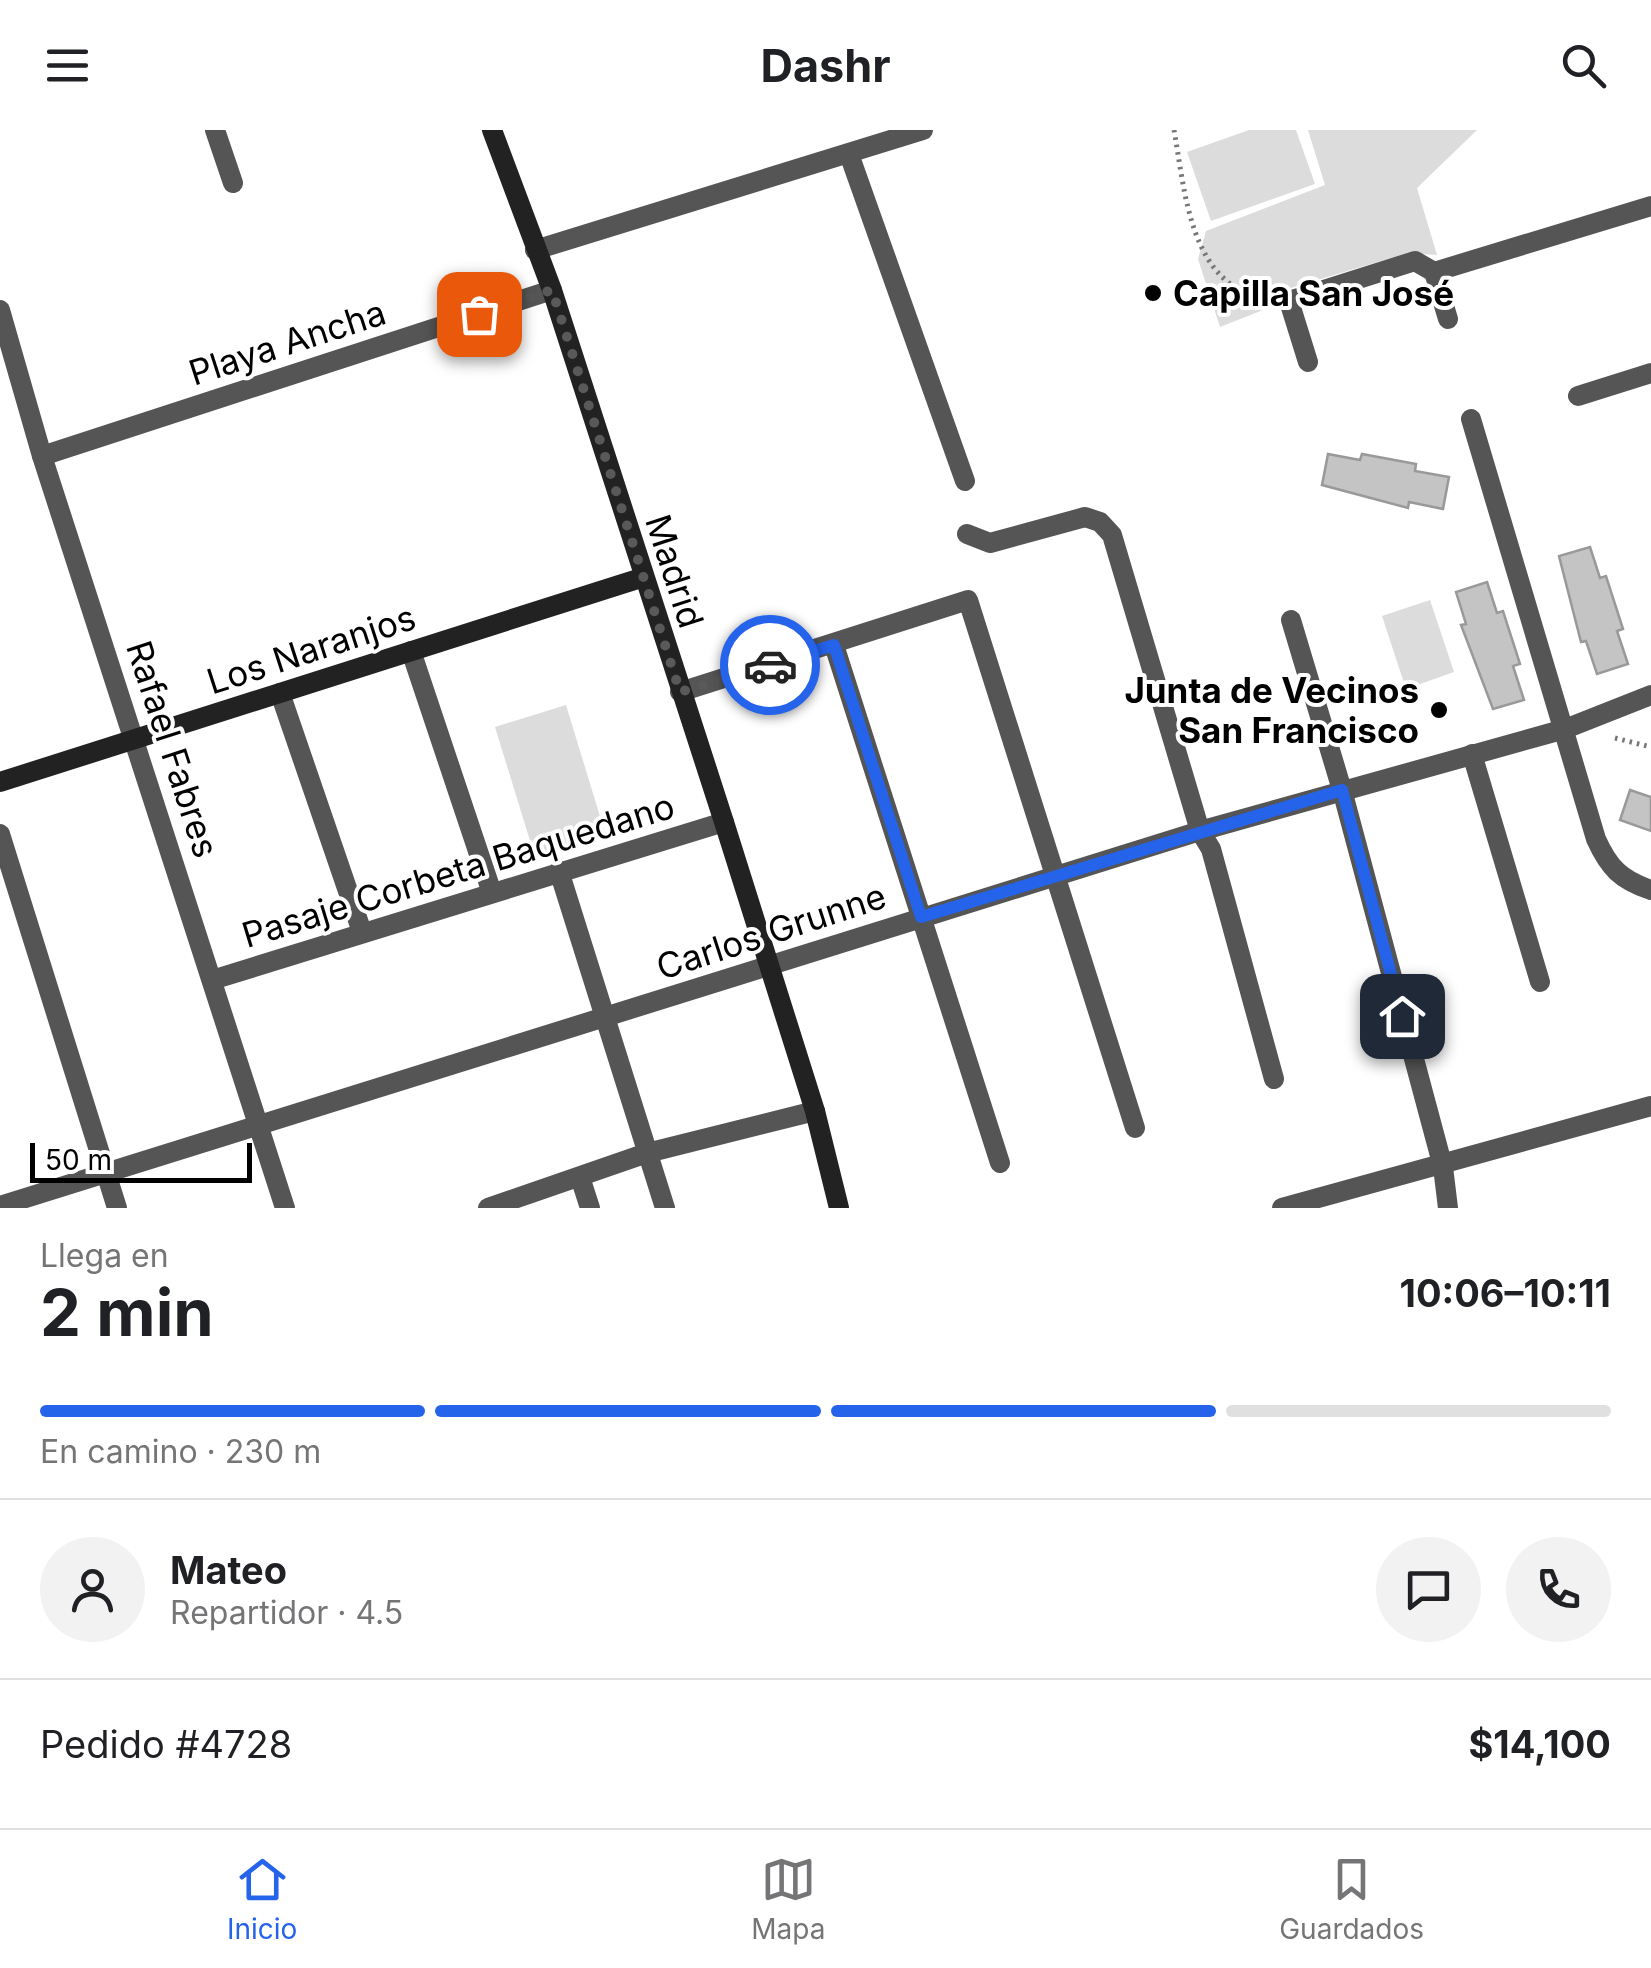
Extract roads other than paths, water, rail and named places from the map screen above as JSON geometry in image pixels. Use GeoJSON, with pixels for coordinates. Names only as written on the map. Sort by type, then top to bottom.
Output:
{"type":"FeatureCollection","features":[{"type":"Feature","properties":{"kind":"street"},"geometry":{"type":"LineString","coordinates":[[215,130],[232,183]]}},
{"type":"Feature","properties":{"kind":"street","name":"Madrid"},"geometry":{"type":"LineString","coordinates":[[492,130],[552,290],[641,578],[724,822],[815,1111],[839,1208]]}},
{"type":"Feature","properties":{"kind":"street"},"geometry":{"type":"LineString","coordinates":[[536,250],[924,130]]}},
{"type":"Feature","properties":{"kind":"street"},"geometry":{"type":"LineString","coordinates":[[849,154],[965,480]]}},
{"type":"Feature","properties":{"kind":"street"},"geometry":{"type":"LineString","coordinates":[[1434,272],[1651,206]]}},
{"type":"Feature","properties":{"kind":"street"},"geometry":{"type":"LineString","coordinates":[[1308,362],[1288,300],[1415,261],[1434,272],[1448,318]]}},
{"type":"Feature","properties":{"kind":"street","name":"Playa Ancha"},"geometry":{"type":"LineString","coordinates":[[42,456],[552,290]]}},
{"type":"Feature","properties":{"kind":"street","name":"Rafael Fabres"},"geometry":{"type":"LineString","coordinates":[[0,310],[42,456],[285,1208]]}},
{"type":"Feature","properties":{"kind":"street"},"geometry":{"type":"LineString","coordinates":[[1578,396],[1649,380]]}},
{"type":"Feature","properties":{"kind":"street"},"geometry":{"type":"LineString","coordinates":[[1472,419],[1571,755],[1609,867],[1630,883],[1651,890]]}},
{"type":"Feature","properties":{"kind":"street"},"geometry":{"type":"LineString","coordinates":[[967,534],[990,543],[1085,517],[1100,522],[1112,535],[1200,831],[1211,849],[1274,1079]]}},
{"type":"Feature","properties":{"kind":"street","name":"Los Naranjos"},"geometry":{"type":"LineString","coordinates":[[0,782],[641,578]]}},
{"type":"Feature","properties":{"kind":"street"},"geometry":{"type":"LineString","coordinates":[[680,692],[968,600],[1135,1128]]}},
{"type":"Feature","properties":{"kind":"street"},"geometry":{"type":"LineString","coordinates":[[1291,620],[1342,790],[1443,1166],[1448,1208]]}},
{"type":"Feature","properties":{"kind":"street"},"geometry":{"type":"LineString","coordinates":[[834,645],[1000,1163]]}},
{"type":"Feature","properties":{"kind":"street"},"geometry":{"type":"LineString","coordinates":[[411,652],[492,893]]}},
{"type":"Feature","properties":{"kind":"street"},"geometry":{"type":"LineString","coordinates":[[280,693],[362,932]]}},
{"type":"Feature","properties":{"kind":"street","name":"Carlos Grunne"},"geometry":{"type":"LineString","coordinates":[[0,1206],[1200,831],[1565,729],[1651,695]]}},
{"type":"Feature","properties":{"kind":"street"},"geometry":{"type":"LineString","coordinates":[[1472,754],[1540,982]]}},
{"type":"Feature","properties":{"kind":"street","name":"Pasaje Corbeta Baquedano"},"geometry":{"type":"LineString","coordinates":[[212,980],[724,822]]}},
{"type":"Feature","properties":{"kind":"street"},"geometry":{"type":"LineString","coordinates":[[0,834],[116,1208]]}},
{"type":"Feature","properties":{"kind":"street"},"geometry":{"type":"LineString","coordinates":[[559,871],[665,1208]]}},
{"type":"Feature","properties":{"kind":"street"},"geometry":{"type":"LineString","coordinates":[[1282,1208],[1651,1106]]}},
{"type":"Feature","properties":{"kind":"street"},"geometry":{"type":"LineString","coordinates":[[488,1208],[647,1154],[815,1111]]}},
{"type":"Feature","properties":{"kind":"street"},"geometry":{"type":"LineString","coordinates":[[580,1177],[590,1208]]}},
{"type":"Feature","properties":{"kind":"place","name":"Capilla San José"},"geometry":{"type":"Point","coordinates":[1153,293]}},
{"type":"Feature","properties":{"kind":"place","name":"Junta de Vecinos San Francisco"},"geometry":{"type":"Point","coordinates":[1439,710]}}]}
